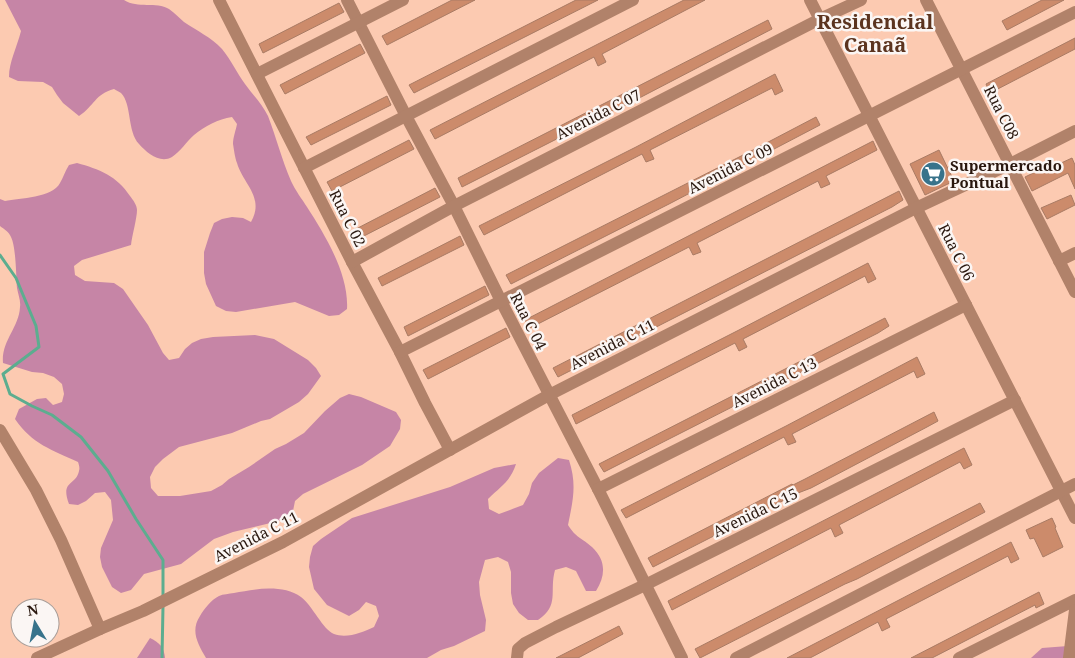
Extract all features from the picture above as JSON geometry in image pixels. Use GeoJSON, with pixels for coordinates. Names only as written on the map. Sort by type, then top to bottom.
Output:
{"type":"FeatureCollection","features":[{"type":"Feature","properties":{"kind":"street","name":"Rua C 02"},"geometry":{"type":"LineString","coordinates":[[219,0],[450,450]]}},
{"type":"Feature","properties":{"kind":"street","name":"Rua C 04"},"geometry":{"type":"LineString","coordinates":[[347,0],[454,206],[682,658]]}},
{"type":"Feature","properties":{"kind":"street"},"geometry":{"type":"LineString","coordinates":[[256,74],[403,0]]}},
{"type":"Feature","properties":{"kind":"street"},"geometry":{"type":"LineString","coordinates":[[304,168],[633,0]]}},
{"type":"Feature","properties":{"kind":"street","name":"Rua C 06"},"geometry":{"type":"LineString","coordinates":[[810,0],[1075,518]]}},
{"type":"Feature","properties":{"kind":"street","name":"Avenida C 07"},"geometry":{"type":"LineString","coordinates":[[352,262],[454,206],[820,19],[861,0]]}},
{"type":"Feature","properties":{"kind":"street","name":"Rua C08"},"geometry":{"type":"LineString","coordinates":[[926,0],[1075,292]]}},
{"type":"Feature","properties":{"kind":"street","name":"Avenida C 09"},"geometry":{"type":"LineString","coordinates":[[400,352],[1075,12]]}},
{"type":"Feature","properties":{"kind":"street","name":"Avenida C 11"},"geometry":{"type":"LineString","coordinates":[[37,658],[143,611],[283,542],[549,395],[916,208],[1075,131]]}},
{"type":"Feature","properties":{"kind":"street"},"geometry":{"type":"LineString","coordinates":[[1059,261],[1075,253]]}},
{"type":"Feature","properties":{"kind":"street","name":"Avenida C 13"},"geometry":{"type":"LineString","coordinates":[[598,489],[966,305]]}},
{"type":"Feature","properties":{"kind":"street","name":"Avenida C 15"},"geometry":{"type":"LineString","coordinates":[[517,658],[518,649],[525,643],[1015,400]]}},
{"type":"Feature","properties":{"kind":"street"},"geometry":{"type":"LineString","coordinates":[[0,430],[36,490],[61,540],[100,629]]}},
{"type":"Feature","properties":{"kind":"street"},"geometry":{"type":"LineString","coordinates":[[736,658],[1075,484]]}},
{"type":"Feature","properties":{"kind":"street"},"geometry":{"type":"LineString","coordinates":[[959,658],[1075,600]]}},
{"type":"Feature","properties":{"kind":"street"},"geometry":{"type":"LineString","coordinates":[[1070,658],[1075,610]]}},
{"type":"Feature","properties":{"kind":"shaded area"},"geometry":{"type":"Polygon","coordinates":[[[5,0],[124,0],[135,4],[158,5],[169,9],[184,22],[218,45],[268,116],[291,181],[321,230],[340,269],[347,296],[347,309],[339,315],[329,316],[295,302],[236,312],[226,311],[216,306],[206,284],[204,273],[204,252],[210,233],[214,223],[222,219],[232,217],[243,218],[251,222],[256,205],[252,191],[240,171],[235,156],[233,141],[237,124],[232,117],[207,126],[194,135],[172,157],[167,159],[158,158],[150,154],[135,139],[127,104],[121,93],[115,89],[99,97],[79,116],[63,103],[52,87],[43,82],[18,81],[9,77],[9,71],[21,31],[5,0]]]}},
{"type":"Feature","properties":{"kind":"shaded area"},"geometry":{"type":"Polygon","coordinates":[[[77,163],[93,168],[113,178],[125,189],[135,203],[137,210],[131,245],[82,260],[74,266],[75,275],[85,281],[114,283],[123,289],[169,360],[179,358],[185,349],[201,339],[255,335],[274,339],[308,360],[321,376],[308,394],[299,402],[270,419],[232,433],[179,447],[155,467],[150,477],[151,488],[158,496],[180,496],[211,491],[275,449],[304,433],[340,398],[349,394],[396,412],[401,420],[400,429],[390,446],[362,465],[303,494],[295,501],[293,511],[287,519],[233,532],[214,539],[181,564],[144,574],[131,590],[121,593],[112,587],[102,567],[100,557],[101,548],[113,520],[111,500],[105,492],[95,493],[78,505],[69,504],[66,491],[67,487],[77,476],[78,462],[51,450],[28,435],[15,419],[19,409],[37,399],[46,398],[53,405],[62,402],[64,394],[62,384],[54,377],[43,373],[32,372],[3,363],[7,341],[19,315],[20,300],[17,288],[13,242],[9,234],[0,226],[0,199],[5,201],[27,198],[50,192],[60,183],[69,165],[77,163]]]}},
{"type":"Feature","properties":{"kind":"shaded area"},"geometry":{"type":"Polygon","coordinates":[[[558,458],[569,460],[573,477],[573,500],[568,525],[576,535],[597,552],[602,562],[602,579],[596,591],[586,591],[576,571],[566,567],[555,570],[549,609],[538,620],[528,620],[519,613],[513,604],[511,572],[508,562],[498,557],[485,560],[479,582],[486,620],[485,631],[427,658],[206,658],[203,653],[195,632],[197,622],[202,613],[213,600],[221,595],[250,590],[277,589],[294,593],[305,601],[326,628],[334,634],[344,636],[360,633],[374,627],[379,616],[376,606],[366,602],[359,610],[349,616],[327,605],[314,589],[309,567],[313,546],[352,518],[450,487],[494,468],[516,464],[508,480],[488,499],[489,509],[499,514],[523,505],[532,483],[539,473],[558,458]]]}},
{"type":"Feature","properties":{"kind":"shaded area"},"geometry":{"type":"Polygon","coordinates":[[[150,638],[161,646],[165,658],[137,658],[150,638]]]}},
{"type":"Feature","properties":{"kind":"shaded area"},"geometry":{"type":"Polygon","coordinates":[[[1068,646],[1070,658],[1031,658],[1042,648],[1068,646]]]}},
{"type":"Feature","properties":{"kind":"building"},"geometry":{"type":"Polygon","coordinates":[[[452,0],[475,0],[387,45],[382,36],[452,0]]]}},
{"type":"Feature","properties":{"kind":"building"},"geometry":{"type":"Polygon","coordinates":[[[576,0],[598,0],[414,93],[409,85],[576,0]]]}},
{"type":"Feature","properties":{"kind":"building"},"geometry":{"type":"Polygon","coordinates":[[[684,0],[705,0],[602,54],[606,62],[598,66],[594,57],[435,139],[430,130],[684,0]]]}},
{"type":"Feature","properties":{"kind":"building"},"geometry":{"type":"Polygon","coordinates":[[[1042,0],[1064,0],[1007,30],[1002,21],[1042,0]]]}},
{"type":"Feature","properties":{"kind":"building"},"geometry":{"type":"Polygon","coordinates":[[[339,3],[344,12],[263,53],[259,44],[339,3]]]}},
{"type":"Feature","properties":{"kind":"building"},"geometry":{"type":"Polygon","coordinates":[[[768,20],[772,29],[462,187],[458,178],[768,20]]]}},
{"type":"Feature","properties":{"kind":"building"},"geometry":{"type":"Polygon","coordinates":[[[1075,38],[1075,49],[990,93],[986,84],[1075,38]]]}},
{"type":"Feature","properties":{"kind":"building"},"geometry":{"type":"Polygon","coordinates":[[[360,44],[365,53],[285,94],[280,85],[360,44]]]}},
{"type":"Feature","properties":{"kind":"building"},"geometry":{"type":"Polygon","coordinates":[[[775,74],[783,91],[775,95],[772,88],[650,150],[654,159],[646,162],[642,154],[484,235],[479,226],[636,147],[775,74]]]}},
{"type":"Feature","properties":{"kind":"building"},"geometry":{"type":"Polygon","coordinates":[[[387,96],[391,105],[311,145],[306,137],[387,96]]]}},
{"type":"Feature","properties":{"kind":"building"},"geometry":{"type":"Polygon","coordinates":[[[816,117],[820,125],[669,204],[511,284],[506,275],[753,150],[816,117]]]}},
{"type":"Feature","properties":{"kind":"building"},"geometry":{"type":"Polygon","coordinates":[[[409,140],[414,149],[332,191],[327,182],[409,140]]]}},
{"type":"Feature","properties":{"kind":"building"},"geometry":{"type":"Polygon","coordinates":[[[873,141],[877,150],[826,176],[830,184],[821,188],[818,181],[697,243],[701,252],[693,255],[689,247],[530,328],[525,320],[873,141]]]}},
{"type":"Feature","properties":{"kind":"building","name":"Supermercado Pontual"},"geometry":{"type":"Polygon","coordinates":[[[939,150],[954,181],[925,195],[910,164],[939,150]]]}},
{"type":"Feature","properties":{"kind":"building"},"geometry":{"type":"Polygon","coordinates":[[[1072,158],[1075,165],[1075,189],[1068,173],[1032,191],[1025,177],[1058,161],[1059,164],[1072,158]]]}},
{"type":"Feature","properties":{"kind":"building"},"geometry":{"type":"Polygon","coordinates":[[[435,188],[440,197],[358,239],[354,230],[435,188]]]}},
{"type":"Feature","properties":{"kind":"building"},"geometry":{"type":"Polygon","coordinates":[[[899,191],[903,200],[892,207],[558,377],[553,368],[899,191]]]}},
{"type":"Feature","properties":{"kind":"building"},"geometry":{"type":"Polygon","coordinates":[[[1071,195],[1075,205],[1047,219],[1041,208],[1071,195]]]}},
{"type":"Feature","properties":{"kind":"building"},"geometry":{"type":"Polygon","coordinates":[[[460,236],[464,245],[382,286],[378,278],[460,236]]]}},
{"type":"Feature","properties":{"kind":"building"},"geometry":{"type":"Polygon","coordinates":[[[868,263],[876,279],[868,283],[865,276],[743,339],[747,347],[739,351],[735,343],[576,424],[572,415],[868,263]]]}},
{"type":"Feature","properties":{"kind":"building"},"geometry":{"type":"Polygon","coordinates":[[[485,286],[489,295],[408,336],[404,327],[485,286]]]}},
{"type":"Feature","properties":{"kind":"building"},"geometry":{"type":"Polygon","coordinates":[[[885,318],[889,326],[878,333],[604,472],[599,464],[885,318]]]}},
{"type":"Feature","properties":{"kind":"building"},"geometry":{"type":"Polygon","coordinates":[[[506,328],[510,337],[428,379],[423,370],[506,328]]]}},
{"type":"Feature","properties":{"kind":"building"},"geometry":{"type":"Polygon","coordinates":[[[917,357],[925,374],[917,378],[914,371],[792,434],[796,442],[788,445],[784,437],[626,518],[621,510],[786,426],[917,357]]]}},
{"type":"Feature","properties":{"kind":"building"},"geometry":{"type":"Polygon","coordinates":[[[934,412],[938,421],[811,488],[653,567],[648,558],[805,479],[934,412]]]}},
{"type":"Feature","properties":{"kind":"building"},"geometry":{"type":"Polygon","coordinates":[[[964,448],[972,465],[964,469],[960,462],[839,525],[843,533],[835,537],[831,528],[672,610],[668,601],[964,448]]]}},
{"type":"Feature","properties":{"kind":"building"},"geometry":{"type":"Polygon","coordinates":[[[980,503],[985,512],[857,579],[700,658],[695,649],[980,503]]]}},
{"type":"Feature","properties":{"kind":"building"},"geometry":{"type":"Polygon","coordinates":[[[1052,518],[1063,547],[1043,557],[1034,538],[1030,539],[1026,530],[1052,518]]]}},
{"type":"Feature","properties":{"kind":"building"},"geometry":{"type":"Polygon","coordinates":[[[1011,542],[1019,559],[1011,563],[1008,556],[886,619],[890,627],[882,631],[878,622],[810,658],[787,658],[1011,542]]]}},
{"type":"Feature","properties":{"kind":"building"},"geometry":{"type":"Polygon","coordinates":[[[1039,592],[1044,604],[1036,608],[1035,605],[932,658],[911,658],[1039,592]]]}},
{"type":"Feature","properties":{"kind":"building"},"geometry":{"type":"Polygon","coordinates":[[[619,626],[623,634],[578,658],[556,658],[619,626]]]}},
{"type":"Feature","properties":{"kind":"waterway"},"geometry":{"type":"LineString","coordinates":[[0,255],[16,278],[36,326],[39,347],[3,374],[10,394],[52,415],[81,437],[108,471],[163,560],[163,597]]}},
{"type":"Feature","properties":{"kind":"waterway"},"geometry":{"type":"LineString","coordinates":[[162,658],[163,606]]}},
{"type":"Feature","properties":{"kind":"place","name":"Supermercado Pontual"},"geometry":{"type":"Point","coordinates":[933,174]}},
{"type":"Feature","properties":{"kind":"district","name":"Residencial Canaã"},"geometry":{"type":"Point","coordinates":[875,32]}}]}
